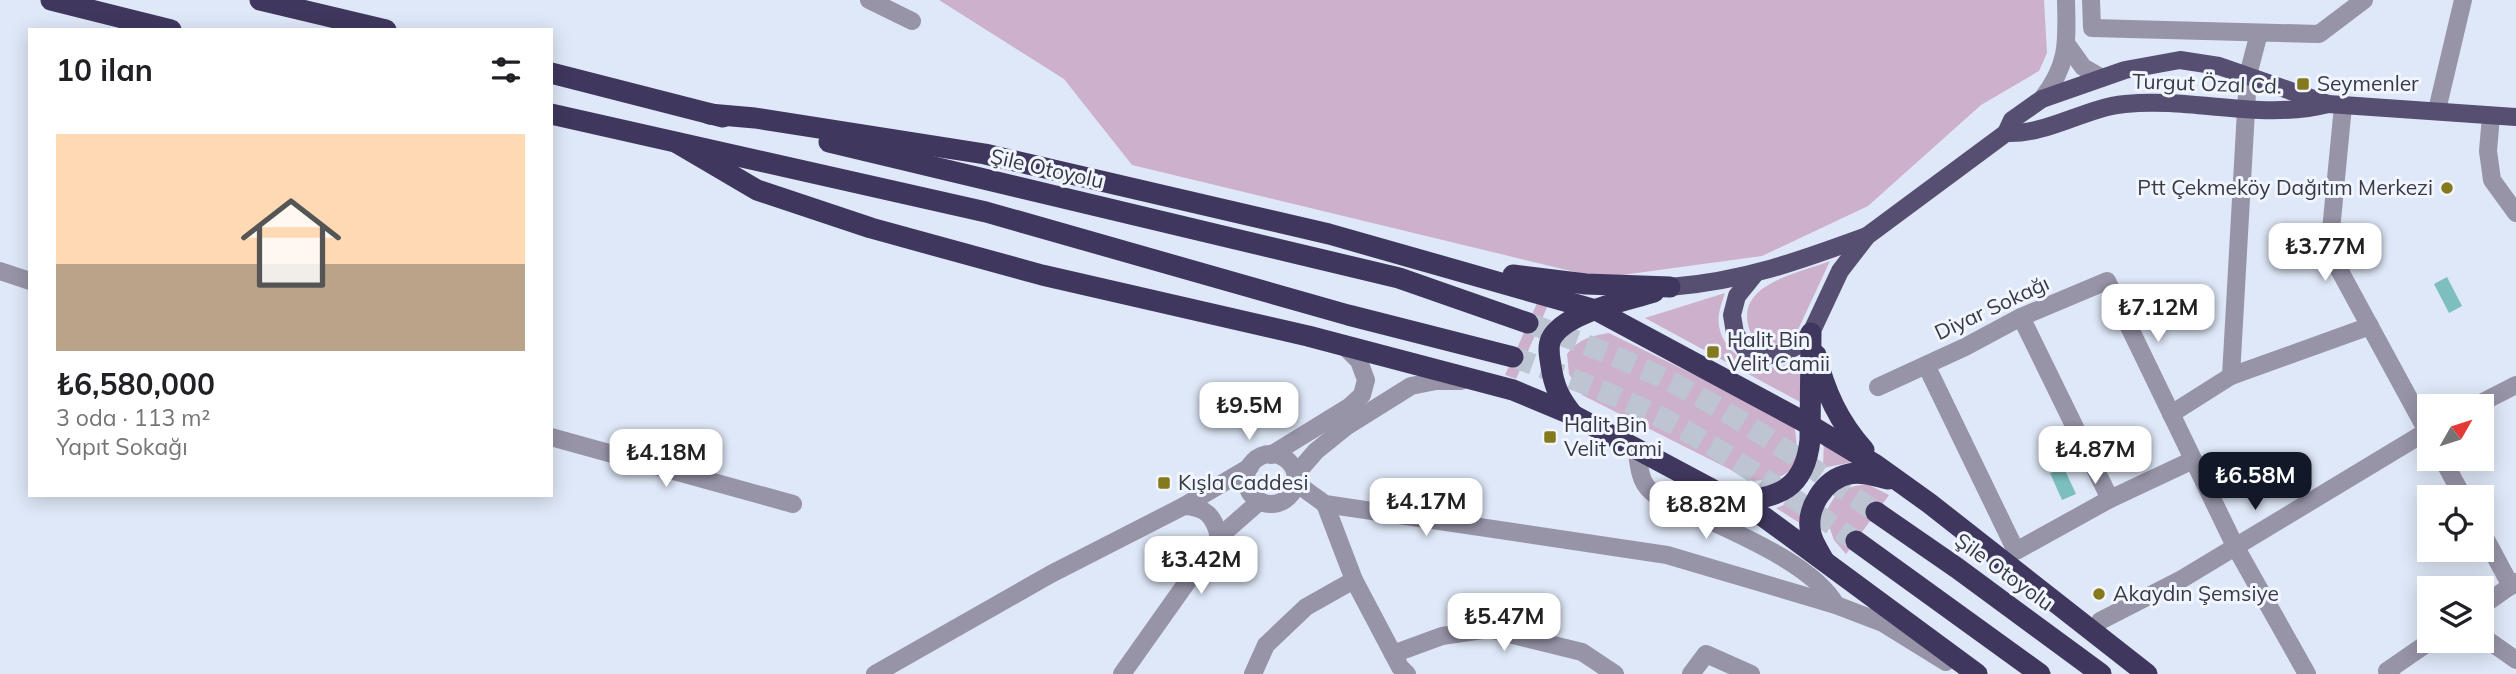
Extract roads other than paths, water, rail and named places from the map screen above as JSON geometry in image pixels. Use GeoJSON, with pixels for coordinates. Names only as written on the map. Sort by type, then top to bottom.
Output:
{"type":"FeatureCollection","features":[{"type":"Feature","properties":{"kind":"highway"},"geometry":{"type":"LineString","coordinates":[[51,0],[164,28]]}},
{"type":"Feature","properties":{"kind":"highway"},"geometry":{"type":"LineString","coordinates":[[260,0],[378,28]]}},
{"type":"Feature","properties":{"kind":"highway","name":"Şile Otoyolu"},"geometry":{"type":"LineString","coordinates":[[553,74],[709,114],[1399,278],[1528,323]]}},
{"type":"Feature","properties":{"kind":"highway"},"geometry":{"type":"LineString","coordinates":[[553,114],[986,212],[1348,315],[1513,357]]}},
{"type":"Feature","properties":{"kind":"highway"},"geometry":{"type":"LineString","coordinates":[[709,114],[755,118],[985,154],[1329,234],[1596,310],[1808,424],[1876,465],[2147,674]]}},
{"type":"Feature","properties":{"kind":"highway"},"geometry":{"type":"LineString","coordinates":[[677,143],[757,190],[871,228],[1042,275],[1343,345],[1513,390],[1573,415],[1636,447],[1763,517],[1977,674]]}},
{"type":"Feature","properties":{"kind":"highway"},"geometry":{"type":"LineString","coordinates":[[1445,266],[1568,283],[1670,287]]}},
{"type":"Feature","properties":{"kind":"highway"},"geometry":{"type":"LineString","coordinates":[[1573,415],[1554,386],[1549,352],[1551,340],[1563,325],[1596,310],[1670,287]]}},
{"type":"Feature","properties":{"kind":"highway"},"geometry":{"type":"LineString","coordinates":[[1735,501],[1771,496],[1791,486],[1801,473],[1808,456],[1811,333]]}},
{"type":"Feature","properties":{"kind":"highway"},"geometry":{"type":"LineString","coordinates":[[1811,333],[1824,381],[1843,426],[1876,465]]}},
{"type":"Feature","properties":{"kind":"highway"},"geometry":{"type":"LineString","coordinates":[[1828,566],[1815,545],[1810,528],[1813,508],[1827,485],[1838,477],[1859,473],[1889,480],[1909,489]]}},
{"type":"Feature","properties":{"kind":"highway","name":"Şile Otoyolu"},"geometry":{"type":"LineString","coordinates":[[1876,512],[2101,674]]}},
{"type":"Feature","properties":{"kind":"highway"},"geometry":{"type":"LineString","coordinates":[[1856,541],[2040,674]]}},
{"type":"Feature","properties":{"kind":"main road","name":"Turgut Özal Cd."},"geometry":{"type":"LineString","coordinates":[[1867,236],[2006,133],[2012,120],[2042,99],[2125,70],[2180,60],[2198,61],[2335,105]]}},
{"type":"Feature","properties":{"kind":"main road","name":"Turgut Özal Cd."},"geometry":{"type":"LineString","coordinates":[[2006,133],[2026,134],[2122,104],[2154,103],[2246,109],[2310,109],[2335,105],[2516,117]]}},
{"type":"Feature","properties":{"kind":"main road"},"geometry":{"type":"LineString","coordinates":[[1670,287],[1711,284],[1754,275],[1867,236]]}},
{"type":"Feature","properties":{"kind":"main road"},"geometry":{"type":"LineString","coordinates":[[1754,275],[1737,296],[1732,315],[1735,333],[1746,350],[1764,356],[1783,353],[1797,346],[1811,333],[1840,271],[1867,236]]}},
{"type":"Feature","properties":{"kind":"street"},"geometry":{"type":"LineString","coordinates":[[869,0],[912,21]]}},
{"type":"Feature","properties":{"kind":"street"},"geometry":{"type":"LineString","coordinates":[[2042,99],[2052,87],[2068,46],[2066,0]]}},
{"type":"Feature","properties":{"kind":"street"},"geometry":{"type":"LineString","coordinates":[[2091,0],[2092,28],[2319,34],[2364,0]]}},
{"type":"Feature","properties":{"kind":"street"},"geometry":{"type":"LineString","coordinates":[[2437,110],[2463,0]]}},
{"type":"Feature","properties":{"kind":"street"},"geometry":{"type":"LineString","coordinates":[[2231,376],[2248,75],[2259,33]]}},
{"type":"Feature","properties":{"kind":"street"},"geometry":{"type":"LineString","coordinates":[[2068,46],[2083,68],[2102,78]]}},
{"type":"Feature","properties":{"kind":"street"},"geometry":{"type":"LineString","coordinates":[[2335,105],[2329,251],[2417,412]]}},
{"type":"Feature","properties":{"kind":"street"},"geometry":{"type":"LineString","coordinates":[[2491,116],[2488,151],[2492,180],[2516,213]]}},
{"type":"Feature","properties":{"kind":"street"},"geometry":{"type":"LineString","coordinates":[[0,271],[28,280]]}},
{"type":"Feature","properties":{"kind":"street","name":"Diyar Sokağı"},"geometry":{"type":"LineString","coordinates":[[1878,387],[2021,317],[2107,281],[2235,546],[2307,674]]}},
{"type":"Feature","properties":{"kind":"street"},"geometry":{"type":"LineString","coordinates":[[2021,317],[2110,499]]}},
{"type":"Feature","properties":{"kind":"street"},"geometry":{"type":"LineString","coordinates":[[2171,414],[2231,376],[2370,326]]}},
{"type":"Feature","properties":{"kind":"street"},"geometry":{"type":"LineString","coordinates":[[879,673],[1051,574],[1184,506],[1250,467],[1262,456],[1271,454],[1349,407],[1362,395],[1366,380],[1359,361],[1343,345]]}},
{"type":"Feature","properties":{"kind":"street"},"geometry":{"type":"LineString","coordinates":[[1926,365],[2016,551],[2110,499],[2193,460]]}},
{"type":"Feature","properties":{"kind":"street"},"geometry":{"type":"LineString","coordinates":[[1250,467],[1247,475],[1249,491],[1268,504],[1283,501],[1289,497],[1296,478],[1316,451],[1347,426],[1411,386],[1436,381],[1473,381]]}},
{"type":"Feature","properties":{"kind":"street"},"geometry":{"type":"LineString","coordinates":[[2494,396],[2516,384]]}},
{"type":"Feature","properties":{"kind":"street"},"geometry":{"type":"LineString","coordinates":[[553,438],[793,504]]}},
{"type":"Feature","properties":{"kind":"street"},"geometry":{"type":"LineString","coordinates":[[2100,621],[2182,579],[2417,438]]}},
{"type":"Feature","properties":{"kind":"street"},"geometry":{"type":"LineString","coordinates":[[1636,447],[1644,484],[1660,498],[1772,552],[1811,577],[1831,596],[1836,606]]}},
{"type":"Feature","properties":{"kind":"street"},"geometry":{"type":"LineString","coordinates":[[1271,454],[1287,460],[1296,478],[1325,504],[1354,580],[1399,667],[1442,636],[1489,629],[1582,652],[1615,674]]}},
{"type":"Feature","properties":{"kind":"street"},"geometry":{"type":"LineString","coordinates":[[1122,674],[1219,537],[1260,501]]}},
{"type":"Feature","properties":{"kind":"street"},"geometry":{"type":"LineString","coordinates":[[1325,504],[1667,555],[1836,606],[1883,623],[1957,669],[1960,674]]}},
{"type":"Feature","properties":{"kind":"street"},"geometry":{"type":"LineString","coordinates":[[1184,506],[1199,507],[1208,513],[1216,523],[1219,537]]}},
{"type":"Feature","properties":{"kind":"street"},"geometry":{"type":"LineString","coordinates":[[2494,552],[2513,584],[2494,597]]}},
{"type":"Feature","properties":{"kind":"street"},"geometry":{"type":"LineString","coordinates":[[1253,674],[1266,645],[1306,607],[1354,580]]}},
{"type":"Feature","properties":{"kind":"street"},"geometry":{"type":"LineString","coordinates":[[2494,644],[2516,660]]}},
{"type":"Feature","properties":{"kind":"street"},"geometry":{"type":"LineString","coordinates":[[2389,672],[2417,651]]}},
{"type":"Feature","properties":{"kind":"street"},"geometry":{"type":"LineString","coordinates":[[1691,674],[1706,654],[1751,674]]}},
{"type":"Feature","properties":{"kind":"tunnel"},"geometry":{"type":"LineString","coordinates":[[1528,323],[1618,358],[1684,388],[1771,440],[1876,512]]}},
{"type":"Feature","properties":{"kind":"tunnel"},"geometry":{"type":"LineString","coordinates":[[1513,357],[1610,394],[1666,420],[1739,463],[1856,541]]}},
{"type":"Feature","properties":{"kind":"place","name":"Seymenler"},"geometry":{"type":"Point","coordinates":[2303,84]}},
{"type":"Feature","properties":{"kind":"place","name":"Ptt Çekmeköy Dağıtım Merkezi"},"geometry":{"type":"Point","coordinates":[2447,188]}},
{"type":"Feature","properties":{"kind":"place","name":"Halit Bin Velit Camii"},"geometry":{"type":"Point","coordinates":[1713,352]}},
{"type":"Feature","properties":{"kind":"place","name":"Halit Bin Velit Cami"},"geometry":{"type":"Point","coordinates":[1550,437]}},
{"type":"Feature","properties":{"kind":"place","name":"Kışla Caddesi"},"geometry":{"type":"Point","coordinates":[1164,483]}},
{"type":"Feature","properties":{"kind":"place","name":"Akaydın Şemsiye"},"geometry":{"type":"Point","coordinates":[2099,594]}}]}
